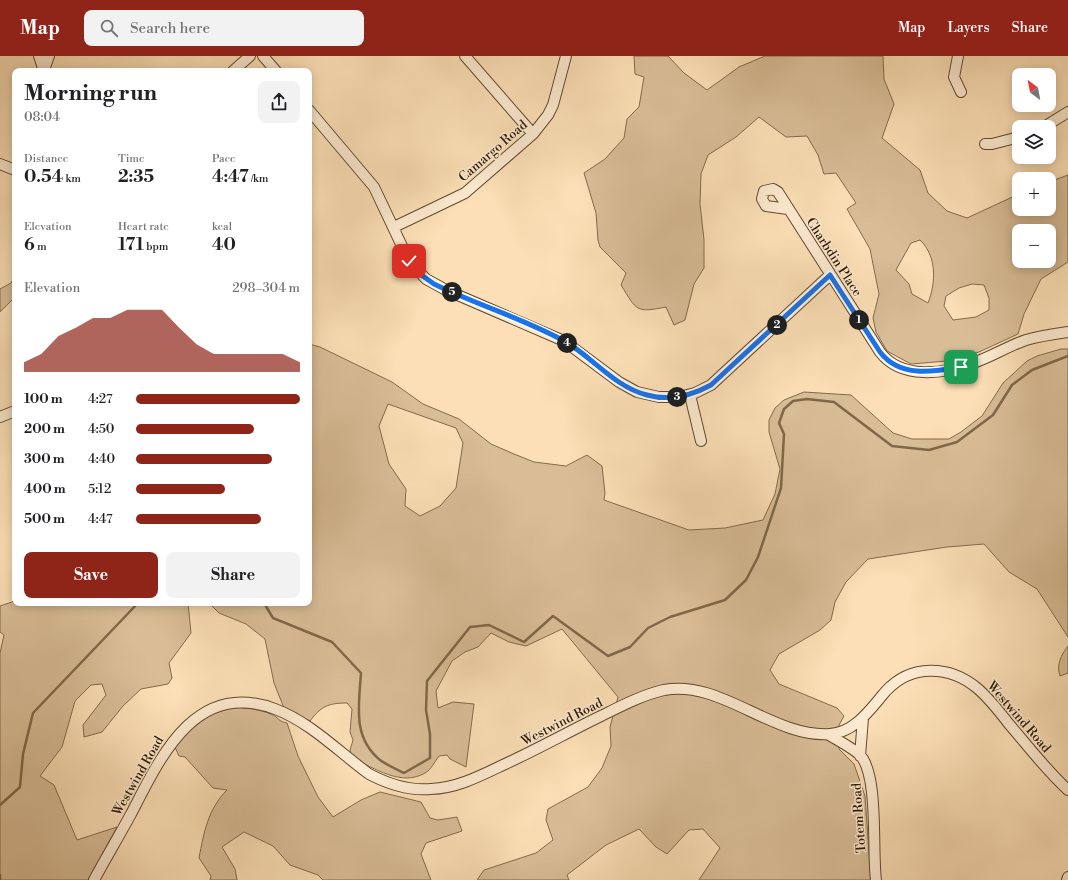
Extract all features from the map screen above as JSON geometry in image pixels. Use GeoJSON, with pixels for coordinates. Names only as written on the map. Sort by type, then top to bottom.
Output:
{"type":"FeatureCollection","features":[{"type":"Feature","properties":{"kind":"street"},"geometry":{"type":"LineString","coordinates":[[39,56],[43,68]]}},
{"type":"Feature","properties":{"kind":"street"},"geometry":{"type":"LineString","coordinates":[[45,68],[49,56]]}},
{"type":"Feature","properties":{"kind":"street"},"geometry":{"type":"LineString","coordinates":[[236,68],[250,56]]}},
{"type":"Feature","properties":{"kind":"street"},"geometry":{"type":"LineString","coordinates":[[263,56],[273,68]]}},
{"type":"Feature","properties":{"kind":"street"},"geometry":{"type":"LineString","coordinates":[[465,56],[533,134]]}},
{"type":"Feature","properties":{"kind":"street","name":"Camargo Road"},"geometry":{"type":"LineString","coordinates":[[394,227],[465,193],[533,134],[548,115],[553,105],[566,56]]}},
{"type":"Feature","properties":{"kind":"street"},"geometry":{"type":"LineString","coordinates":[[958,56],[954,77],[961,92]]}},
{"type":"Feature","properties":{"kind":"street"},"geometry":{"type":"LineString","coordinates":[[1055,120],[1068,112]]}},
{"type":"Feature","properties":{"kind":"street"},"geometry":{"type":"LineString","coordinates":[[312,113],[365,174],[379,195],[414,268],[434,284],[564,341],[619,382],[637,392],[669,398],[700,391],[717,380],[830,275]]}},
{"type":"Feature","properties":{"kind":"street"},"geometry":{"type":"LineString","coordinates":[[985,144],[997,143],[1012,139]]}},
{"type":"Feature","properties":{"kind":"street"},"geometry":{"type":"LineString","coordinates":[[0,164],[12,169]]}},
{"type":"Feature","properties":{"kind":"street","name":"Charbdin Place"},"geometry":{"type":"LineString","coordinates":[[788,209],[885,358],[894,365],[906,370],[931,372],[961,367],[1026,340],[1068,332]]}},
{"type":"Feature","properties":{"kind":"street"},"geometry":{"type":"LineString","coordinates":[[690,394],[701,441]]}},
{"type":"Feature","properties":{"kind":"street"},"geometry":{"type":"LineString","coordinates":[[0,417],[12,412]]}},
{"type":"Feature","properties":{"kind":"street","name":"Westwind Road"},"geometry":{"type":"LineString","coordinates":[[94,880],[152,774],[176,736],[202,714],[223,705],[237,702],[260,704],[292,717],[369,774],[393,785],[416,789],[444,788],[471,780],[529,753],[627,703],[664,690],[691,689],[709,693],[782,725],[829,735],[849,728],[863,718],[891,685],[906,676],[916,672],[939,670],[952,674],[975,687],[985,696],[1042,763],[1068,790]]}},
{"type":"Feature","properties":{"kind":"street","name":"Totem Road"},"geometry":{"type":"LineString","coordinates":[[863,718],[860,756],[866,767],[871,785],[876,880]]}},
{"type":"Feature","properties":{"kind":"street"},"geometry":{"type":"LineString","coordinates":[[829,735],[860,756]]}},
{"type":"Feature","properties":{"kind":"street"},"geometry":{"type":"LineString","coordinates":[[100,869],[103,880]]}},
{"type":"Feature","properties":{"kind":"shaded area"},"geometry":{"type":"Polygon","coordinates":[[[634,56],[668,56],[684,73],[707,90],[739,67],[765,56],[883,56],[884,79],[894,104],[882,138],[920,170],[928,193],[947,211],[967,218],[1012,197],[1012,216],[1056,216],[1056,179],[1068,175],[1068,262],[1041,279],[1024,314],[1018,334],[979,352],[947,361],[911,364],[887,351],[876,332],[873,318],[879,294],[870,249],[847,209],[856,203],[836,173],[824,174],[818,155],[807,136],[786,137],[759,117],[736,137],[708,155],[701,174],[700,204],[704,240],[704,268],[694,284],[685,320],[674,325],[666,307],[649,310],[638,308],[634,305],[621,285],[626,273],[600,247],[596,213],[584,173],[605,159],[624,138],[627,119],[639,107],[644,77],[635,74],[634,56]],[[920,240],[911,243],[896,270],[909,284],[912,294],[928,303],[933,287],[932,262],[926,246],[920,240]],[[972,284],[959,288],[946,296],[944,306],[953,320],[976,317],[989,310],[989,298],[984,285],[972,284]]]}},
{"type":"Feature","properties":{"kind":"shaded area"},"geometry":{"type":"Polygon","coordinates":[[[12,281],[12,300],[0,312],[0,289],[12,281]]]}},
{"type":"Feature","properties":{"kind":"shaded area"},"geometry":{"type":"Polygon","coordinates":[[[312,345],[320,347],[392,382],[423,404],[459,419],[491,444],[514,454],[534,462],[566,466],[587,455],[602,466],[605,493],[604,500],[689,530],[725,528],[763,520],[775,494],[780,469],[769,432],[769,420],[775,408],[784,400],[804,392],[851,395],[893,433],[912,439],[949,439],[982,416],[1003,383],[1027,361],[1037,356],[1061,349],[1068,349],[1068,637],[1037,589],[1009,572],[984,544],[947,547],[868,559],[846,582],[835,602],[831,620],[820,630],[779,654],[770,670],[779,684],[837,708],[844,716],[839,725],[839,749],[854,764],[865,796],[871,880],[699,880],[720,848],[703,829],[689,830],[667,854],[656,847],[639,829],[606,845],[567,875],[569,880],[477,880],[484,870],[536,853],[553,840],[546,820],[548,809],[588,787],[602,768],[611,746],[610,727],[618,697],[562,629],[526,646],[509,642],[491,633],[478,647],[465,652],[452,661],[436,691],[438,708],[453,702],[474,704],[466,767],[450,759],[447,755],[439,756],[427,772],[416,777],[407,778],[398,777],[379,771],[352,758],[350,750],[353,740],[350,732],[352,709],[347,703],[326,706],[310,721],[284,708],[274,683],[265,639],[246,624],[219,613],[212,606],[312,606],[312,345]],[[388,404],[379,426],[389,464],[406,489],[405,506],[420,516],[440,506],[456,488],[463,443],[456,428],[388,404]]]}},
{"type":"Feature","properties":{"kind":"shaded area"},"geometry":{"type":"Polygon","coordinates":[[[12,602],[12,606],[188,606],[191,633],[169,663],[172,678],[168,684],[141,689],[123,706],[102,732],[84,737],[83,725],[106,695],[102,684],[91,685],[75,701],[62,747],[40,776],[54,785],[77,840],[117,827],[88,880],[0,880],[0,653],[4,635],[0,632],[0,606],[12,602]]]}},
{"type":"Feature","properties":{"kind":"shaded area"},"geometry":{"type":"Polygon","coordinates":[[[1068,646],[1068,673],[1060,676],[1060,660],[1068,646]]]}},
{"type":"Feature","properties":{"kind":"shaded area"},"geometry":{"type":"Polygon","coordinates":[[[234,707],[266,712],[282,722],[287,723],[298,756],[318,797],[333,817],[361,800],[380,792],[421,802],[430,818],[438,820],[457,817],[462,831],[426,843],[421,854],[431,880],[323,880],[318,875],[290,865],[273,846],[244,832],[222,847],[235,869],[237,880],[210,880],[211,876],[199,858],[205,830],[211,813],[215,805],[227,790],[213,788],[185,757],[179,756],[175,747],[177,740],[211,714],[234,707]]]}},
{"type":"Feature","properties":{"kind":"waterway"},"geometry":{"type":"LineString","coordinates":[[266,606],[273,618],[332,642],[361,673],[359,720],[365,741],[371,751],[380,760],[404,773],[430,758],[430,734],[426,710],[427,681],[470,627],[489,625],[524,642],[553,616],[608,656],[630,647],[648,628],[670,617],[725,600],[746,580],[758,557],[781,488],[784,434],[779,423],[784,409],[793,401],[807,399],[834,402],[892,446],[929,450],[957,442],[993,415],[1012,385],[1032,370],[1068,356]]}},
{"type":"Feature","properties":{"kind":"waterway"},"geometry":{"type":"LineString","coordinates":[[0,805],[20,787],[23,754],[33,713],[135,606]]}},
{"type":"Feature","properties":{"kind":"waterway"},"geometry":{"type":"LineString","coordinates":[[0,875],[0,880]]}},
{"type":"Feature","properties":{"kind":"route"},"geometry":{"type":"LineString","coordinates":[[409,261],[420,274],[434,284],[564,341],[628,388],[648,396],[669,398],[679,397],[700,391],[711,385],[830,275],[880,352],[889,362],[906,370],[918,372],[931,372],[961,367]]}}]}
